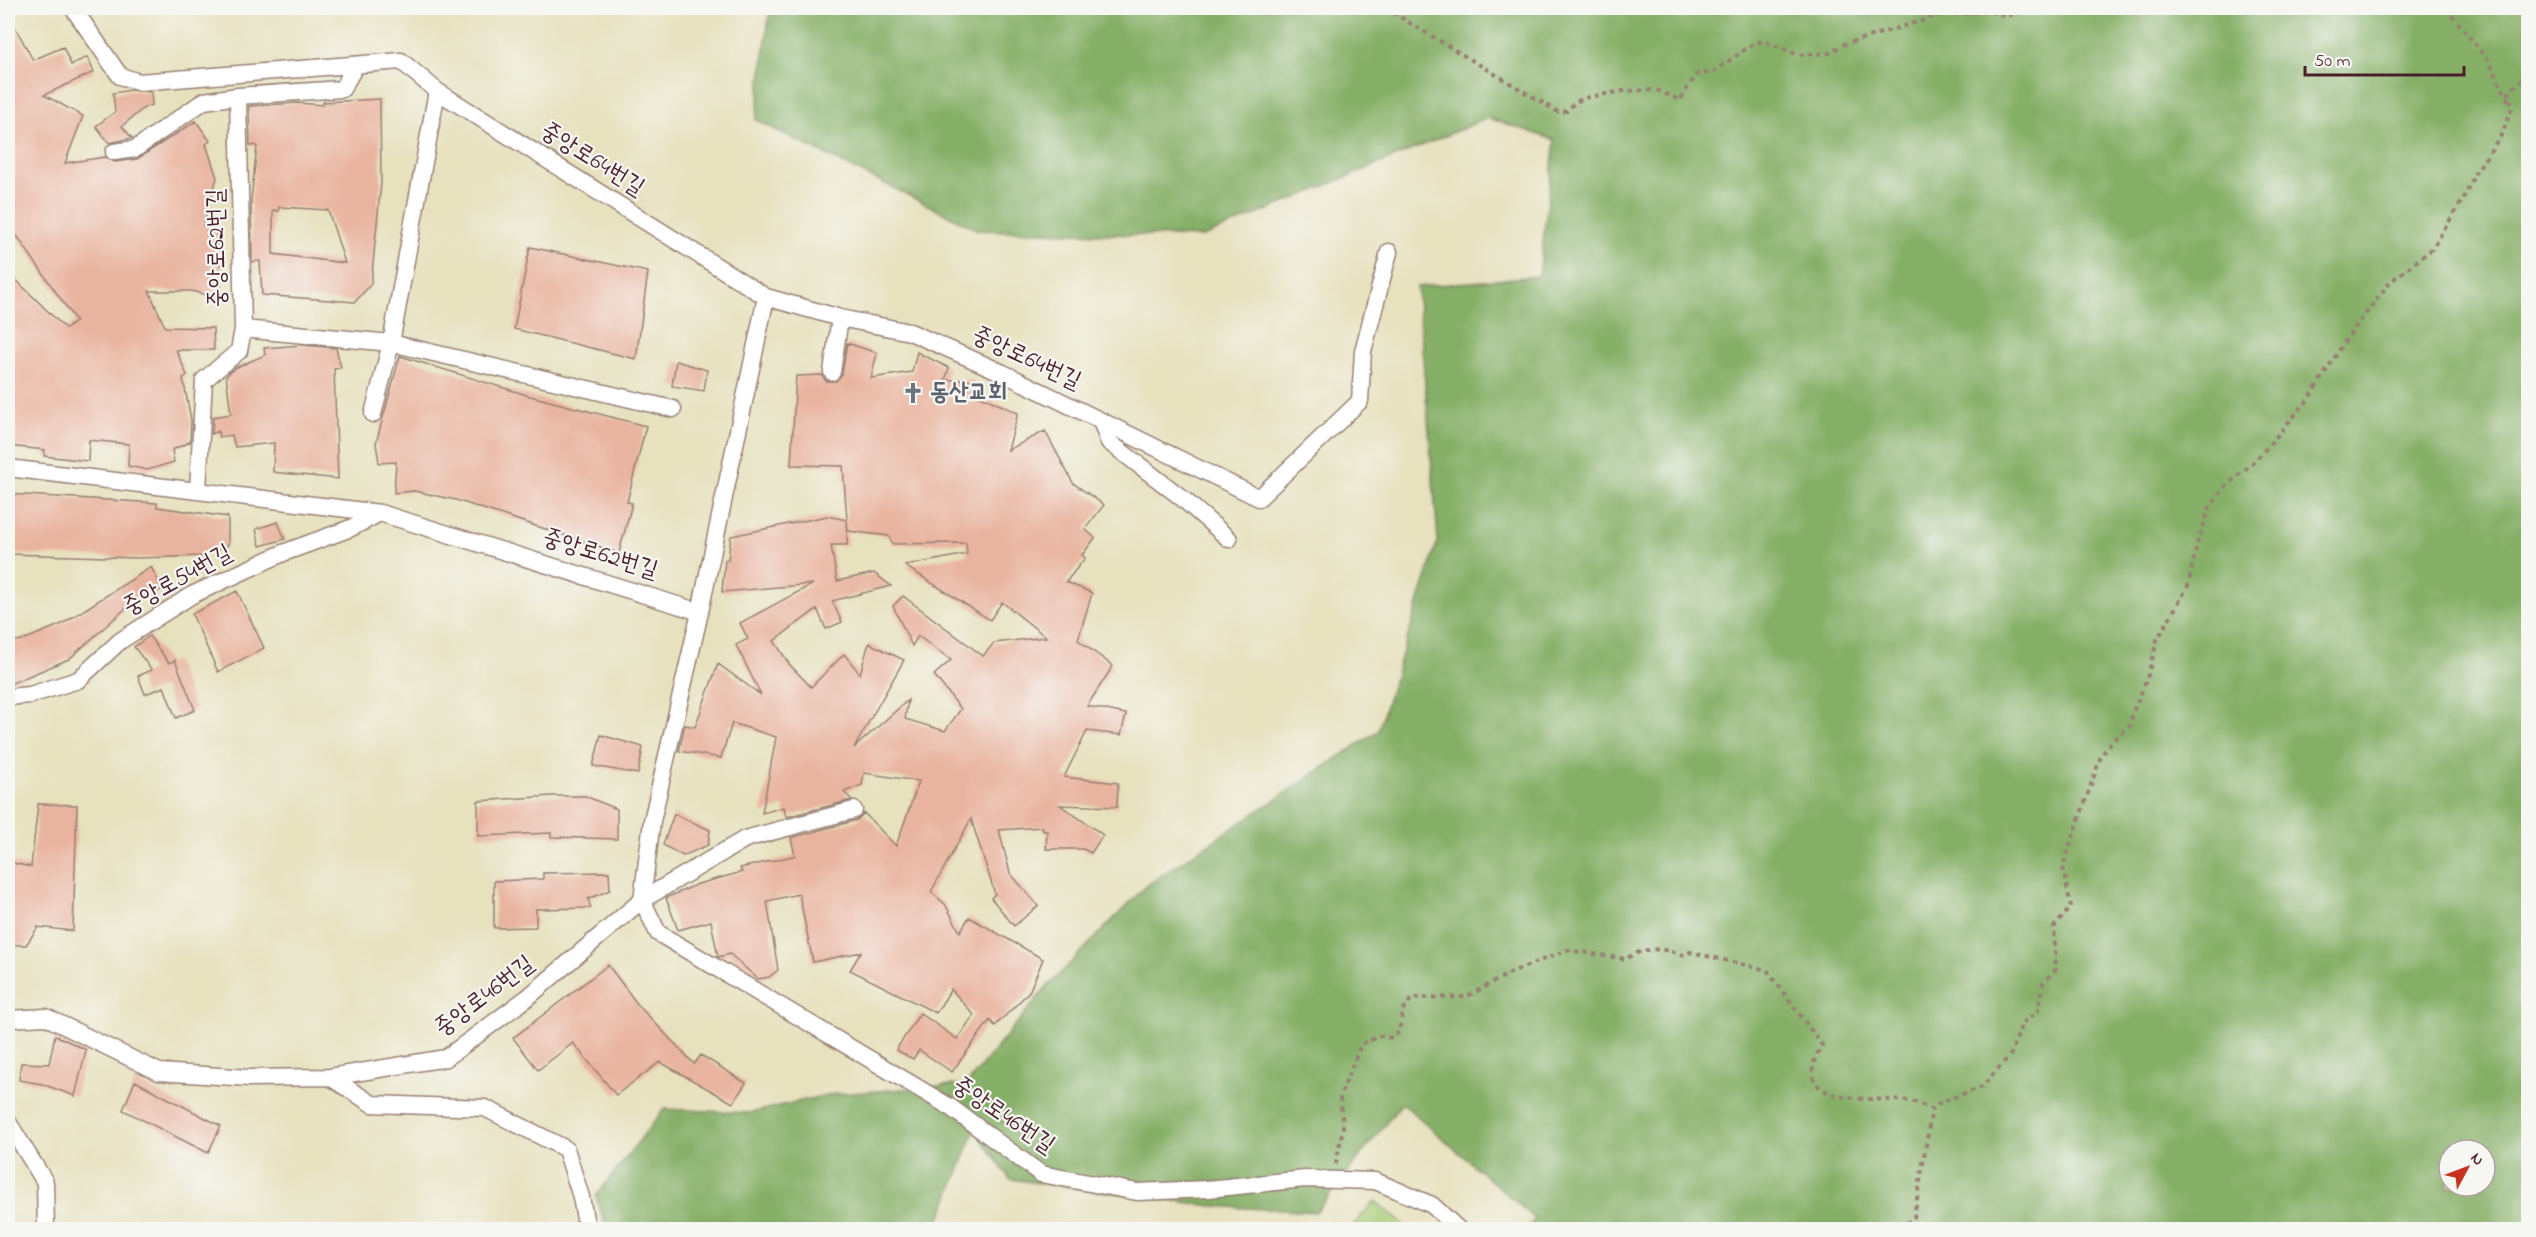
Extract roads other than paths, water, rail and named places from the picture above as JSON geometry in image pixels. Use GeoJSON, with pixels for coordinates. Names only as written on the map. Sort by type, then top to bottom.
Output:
{"type":"FeatureCollection","features":[{"type":"Feature","properties":{"kind":"street","name":"중앙로64번길"},"geometry":{"type":"LineString","coordinates":[[73,8],[120,76],[139,82],[400,61],[437,91],[766,297],[840,318],[910,332],[1259,498],[1360,401],[1363,351],[1389,252]]}},
{"type":"Feature","properties":{"kind":"street"},"geometry":{"type":"LineString","coordinates":[[114,152],[135,149],[204,101],[238,96],[342,89],[356,65]]}},
{"type":"Feature","properties":{"kind":"street"},"geometry":{"type":"LineString","coordinates":[[373,414],[391,343],[437,91]]}},
{"type":"Feature","properties":{"kind":"street","name":"중앙로62번길"},"geometry":{"type":"LineString","coordinates":[[198,490],[204,380],[239,351],[243,329],[238,96]]}},
{"type":"Feature","properties":{"kind":"street"},"geometry":{"type":"LineString","coordinates":[[642,900],[652,821],[700,612],[766,297]]}},
{"type":"Feature","properties":{"kind":"street"},"geometry":{"type":"LineString","coordinates":[[832,372],[840,318]]}},
{"type":"Feature","properties":{"kind":"street"},"geometry":{"type":"LineString","coordinates":[[243,329],[391,343],[673,410]]}},
{"type":"Feature","properties":{"kind":"street"},"geometry":{"type":"LineString","coordinates":[[1101,421],[1109,442],[1182,498],[1229,538]]}},
{"type":"Feature","properties":{"kind":"street","name":"중앙로62번길"},"geometry":{"type":"LineString","coordinates":[[8,468],[380,513],[700,612]]}},
{"type":"Feature","properties":{"kind":"street","name":"중앙로54번길"},"geometry":{"type":"LineString","coordinates":[[8,697],[30,695],[78,680],[120,641],[192,595],[283,553],[351,528],[380,513]]}},
{"type":"Feature","properties":{"kind":"street","name":"중앙로46번길"},"geometry":{"type":"LineString","coordinates":[[8,1019],[46,1017],[159,1072],[249,1078],[330,1077],[446,1058],[527,998],[642,900],[745,838],[854,810]]}},
{"type":"Feature","properties":{"kind":"street","name":"중앙로46번길"},"geometry":{"type":"LineString","coordinates":[[642,900],[658,933],[950,1107],[1041,1174],[1137,1192],[1208,1189],[1305,1179],[1375,1181],[1432,1204],[1459,1230]]}},
{"type":"Feature","properties":{"kind":"street"},"geometry":{"type":"LineString","coordinates":[[330,1077],[372,1104],[485,1108],[566,1149],[581,1197],[587,1230]]}},
{"type":"Feature","properties":{"kind":"street"},"geometry":{"type":"LineString","coordinates":[[8,1122],[45,1182],[46,1230]]}},
{"type":"Feature","properties":{"kind":"place","name":"동산교회"},"geometry":{"type":"Point","coordinates":[913,393]}}]}
